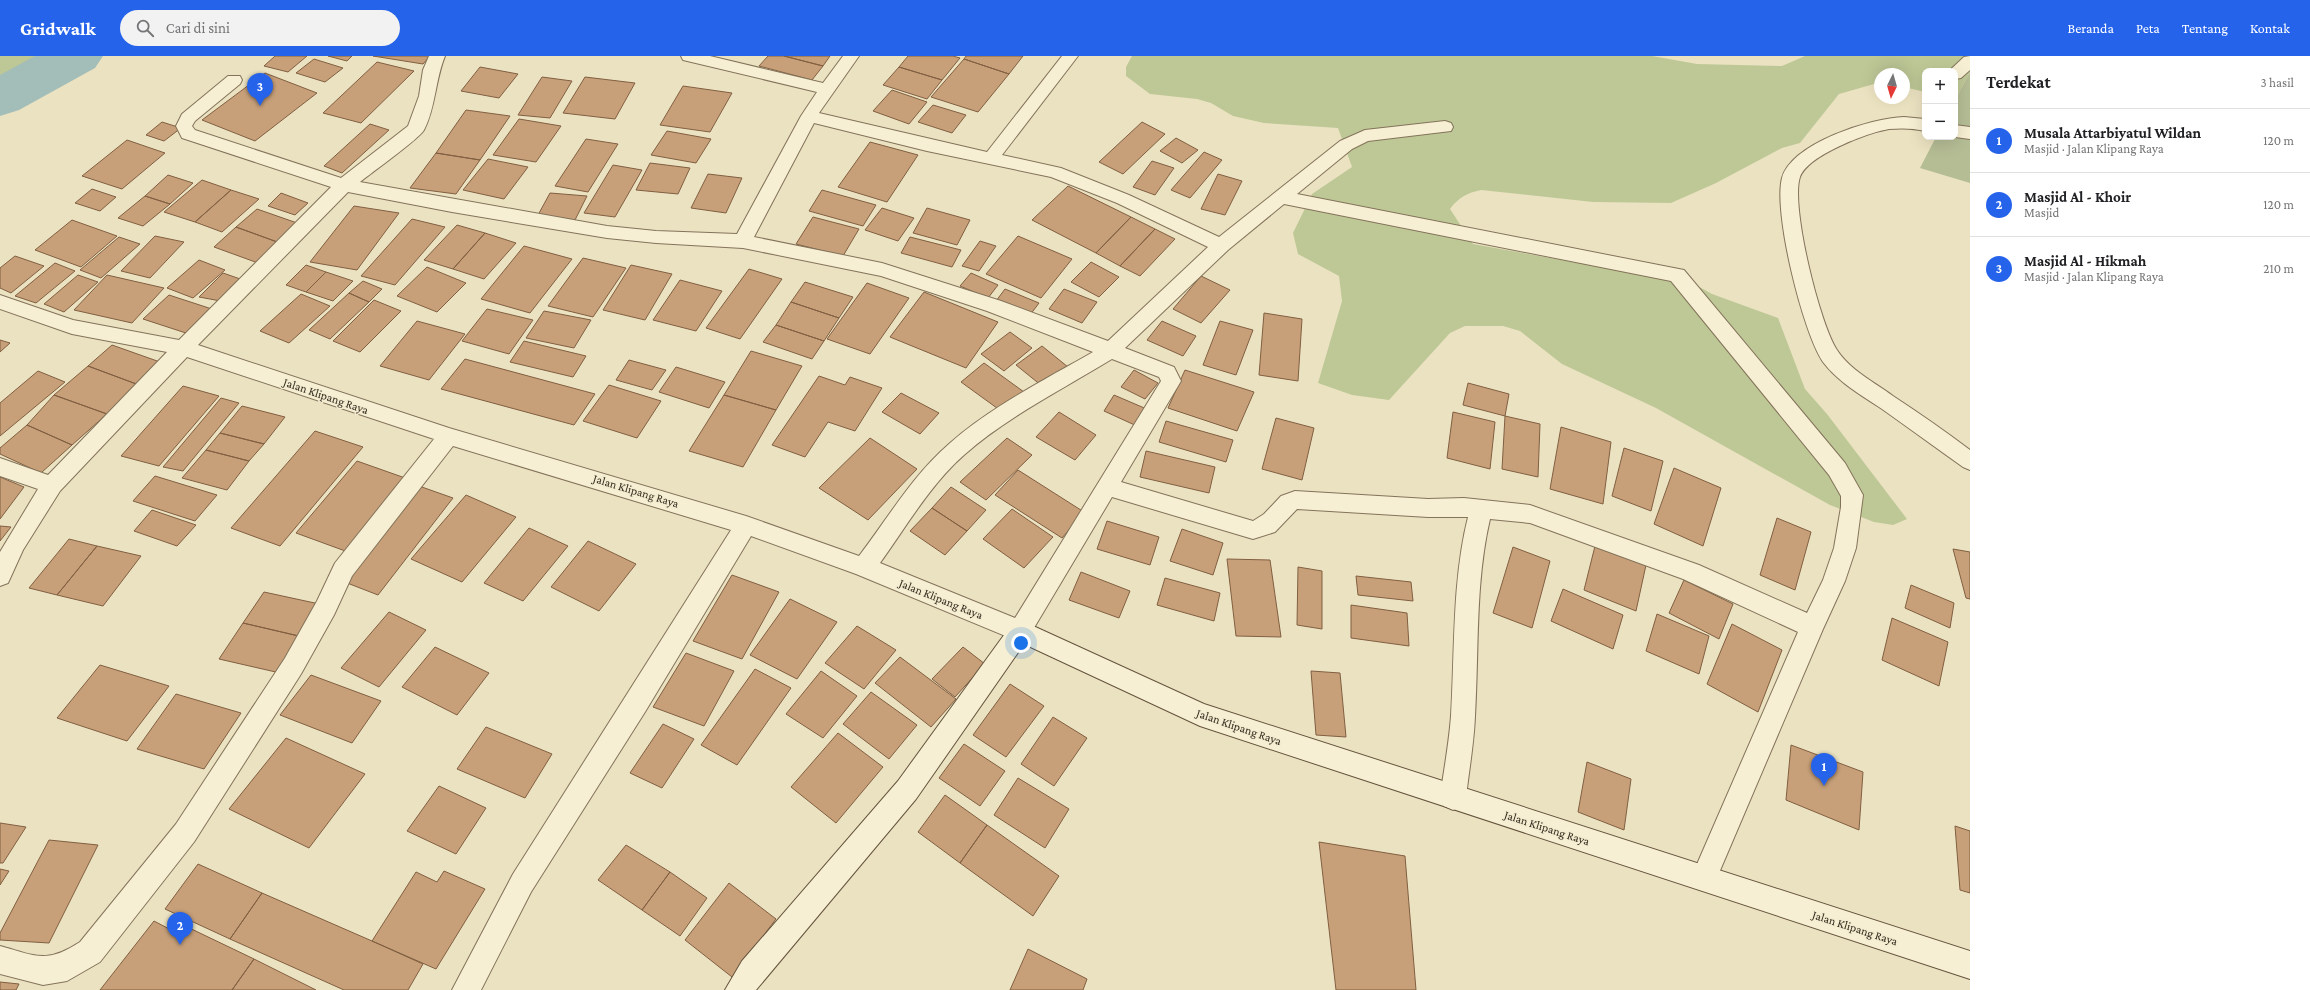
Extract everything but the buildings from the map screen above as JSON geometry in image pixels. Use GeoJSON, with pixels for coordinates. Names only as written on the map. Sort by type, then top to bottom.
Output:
{"type":"FeatureCollection","features":[{"type":"Feature","properties":{"kind":"street"},"geometry":{"type":"LineString","coordinates":[[0,576],[15,544],[52,485],[183,348],[344,185],[416,129],[427,96],[432,70],[437,56]]}},
{"type":"Feature","properties":{"kind":"street"},"geometry":{"type":"LineString","coordinates":[[689,56],[826,89]]}},
{"type":"Feature","properties":{"kind":"street"},"geometry":{"type":"LineString","coordinates":[[743,241],[809,116],[826,89],[851,56]]}},
{"type":"Feature","properties":{"kind":"street"},"geometry":{"type":"LineString","coordinates":[[991,158],[1070,56]]}},
{"type":"Feature","properties":{"kind":"street"},"geometry":{"type":"LineString","coordinates":[[1958,71],[1970,61]]}},
{"type":"Feature","properties":{"kind":"street"},"geometry":{"type":"LineString","coordinates":[[234,80],[188,118],[184,126],[188,134],[344,185],[452,206],[607,232],[656,237],[743,241],[882,270],[994,306],[1168,372],[1171,381],[1020,631],[907,790],[752,971],[739,990]]}},
{"type":"Feature","properties":{"kind":"street"},"geometry":{"type":"LineString","coordinates":[[809,116],[927,146],[1055,172],[1123,199],[1221,245]]}},
{"type":"Feature","properties":{"kind":"street"},"geometry":{"type":"LineString","coordinates":[[1922,120],[1884,124],[1855,132],[1804,160],[1791,177],[1790,200],[1797,251],[1806,295],[1816,331],[1829,356],[1850,377],[1970,461]]}},
{"type":"Feature","properties":{"kind":"street"},"geometry":{"type":"LineString","coordinates":[[864,567],[932,474],[957,449],[1004,415],[1111,350],[1221,245],[1346,145],[1365,136],[1445,127]]}},
{"type":"Feature","properties":{"kind":"street"},"geometry":{"type":"LineString","coordinates":[[1958,131],[1970,133]]}},
{"type":"Feature","properties":{"kind":"street"},"geometry":{"type":"LineString","coordinates":[[1281,197],[1677,275],[1837,469],[1852,495],[1852,507],[1845,548],[1834,581],[1812,627],[1704,878]]}},
{"type":"Feature","properties":{"kind":"street","name":"Jalan Klipang Raya"},"geometry":{"type":"LineString","coordinates":[[0,302],[72,327],[183,348],[449,436],[557,467],[746,525],[864,567],[1020,631],[1200,714],[1970,965]]}},
{"type":"Feature","properties":{"kind":"street"},"geometry":{"type":"LineString","coordinates":[[0,960],[43,971],[67,967],[90,952],[185,833],[293,666],[326,608],[343,570],[449,436]]}},
{"type":"Feature","properties":{"kind":"street"},"geometry":{"type":"LineString","coordinates":[[0,467],[52,485]]}},
{"type":"Feature","properties":{"kind":"street"},"geometry":{"type":"LineString","coordinates":[[1108,487],[1253,530],[1266,527],[1285,506],[1295,500],[1428,508],[1481,509],[1538,516],[1691,572],[1812,627]]}},
{"type":"Feature","properties":{"kind":"street"},"geometry":{"type":"LineString","coordinates":[[1453,797],[1463,717],[1466,630],[1473,542],[1481,509]]}},
{"type":"Feature","properties":{"kind":"street"},"geometry":{"type":"LineString","coordinates":[[466,990],[522,883],[636,704],[746,525]]}},
{"type":"Feature","properties":{"kind":"green space"},"geometry":{"type":"Polygon","coordinates":[[[0,56],[44,56],[0,80],[0,56]]]}},
{"type":"Feature","properties":{"kind":"green space"},"geometry":{"type":"Polygon","coordinates":[[[1132,56],[1652,56],[1697,64],[1782,66],[1805,56],[1970,56],[1970,72],[1958,94],[1958,68],[1922,68],[1922,91],[1910,88],[1910,68],[1874,68],[1874,84],[1839,94],[1800,143],[1782,148],[1716,183],[1671,203],[1593,202],[1481,190],[1464,196],[1450,209],[1473,244],[1694,284],[1712,294],[1778,318],[1805,389],[1827,414],[1907,519],[1893,525],[1874,522],[1830,505],[1656,408],[1562,364],[1520,331],[1503,326],[1465,326],[1450,333],[1389,400],[1352,395],[1318,383],[1342,301],[1339,276],[1298,254],[1293,233],[1312,194],[1352,167],[1338,128],[1264,123],[1233,116],[1211,103],[1197,99],[1150,94],[1126,76],[1126,67],[1132,56]]]}},
{"type":"Feature","properties":{"kind":"green space"},"geometry":{"type":"Polygon","coordinates":[[[1970,72],[1970,183],[1920,168],[1934,140],[1958,140],[1958,94],[1970,72]]]}},
{"type":"Feature","properties":{"kind":"waterway"},"geometry":{"type":"LineString","coordinates":[[0,98],[76,56]]}},
{"type":"Feature","properties":{"kind":"place","name":"Masjid Al - Hikmah"},"geometry":{"type":"Point","coordinates":[260,106]}},
{"type":"Feature","properties":{"kind":"place","name":"Musala Attarbiyatul Wildan"},"geometry":{"type":"Point","coordinates":[1824,786]}},
{"type":"Feature","properties":{"kind":"place","name":"Masjid Al - Khoir"},"geometry":{"type":"Point","coordinates":[180,945]}}]}
